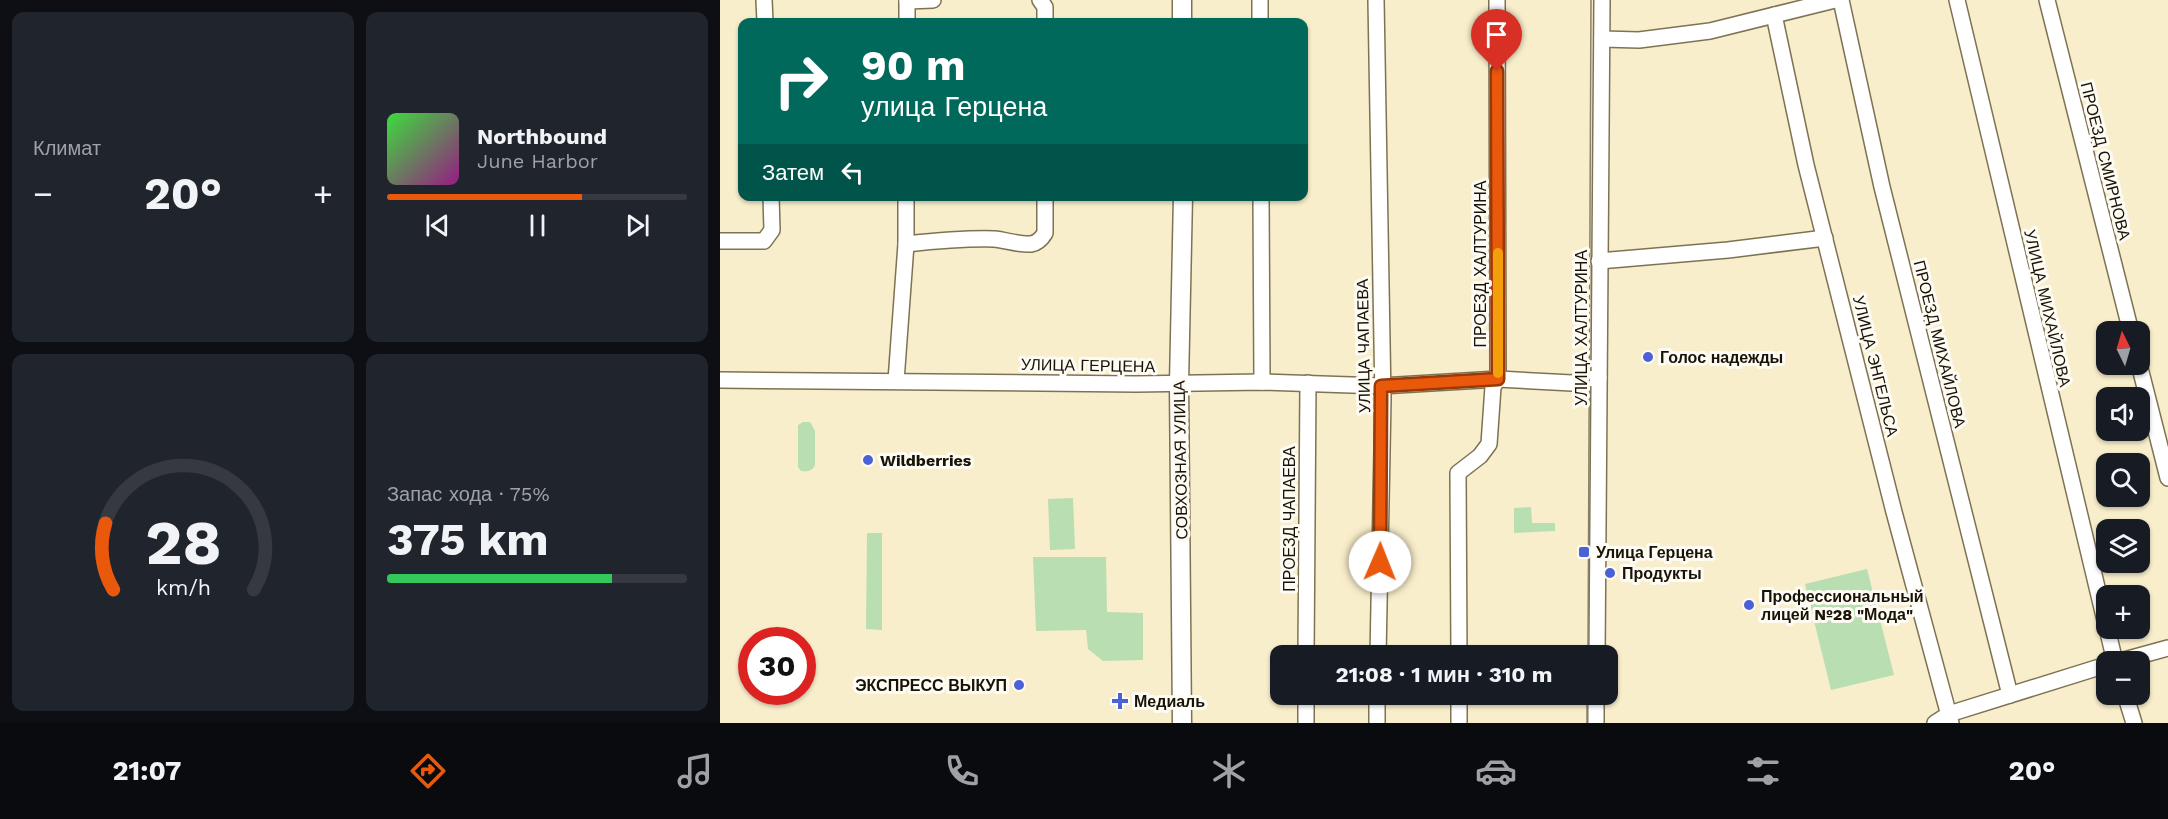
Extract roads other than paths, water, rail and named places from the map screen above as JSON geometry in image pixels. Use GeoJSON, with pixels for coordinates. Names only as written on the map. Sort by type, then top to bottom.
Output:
{"type":"FeatureCollection","features":[{"type":"Feature","properties":{"kind":"street"},"geometry":{"type":"LineString","coordinates":[[764,0],[765,18]]}},
{"type":"Feature","properties":{"kind":"street"},"geometry":{"type":"LineString","coordinates":[[907,18],[907,1],[933,0]]}},
{"type":"Feature","properties":{"kind":"street"},"geometry":{"type":"LineString","coordinates":[[1040,0],[1045,7],[1045,18]]}},
{"type":"Feature","properties":{"kind":"street"},"geometry":{"type":"LineString","coordinates":[[1182,0],[1182,18]]}},
{"type":"Feature","properties":{"kind":"street"},"geometry":{"type":"LineString","coordinates":[[1260,0],[1260,18]]}},
{"type":"Feature","properties":{"kind":"street","name":"УЛИЦА ЧАПАЕВА"},"geometry":{"type":"LineString","coordinates":[[1376,0],[1381,386],[1378,645]]}},
{"type":"Feature","properties":{"kind":"street","name":"ПРОЕЗД ХАЛТУРИНА"},"geometry":{"type":"LineString","coordinates":[[1459,645],[1458,473],[1480,456],[1489,444],[1493,387],[1498,379],[1497,0]]}},
{"type":"Feature","properties":{"kind":"street","name":"УЛИЦА ХАЛТУРИНА"},"geometry":{"type":"LineString","coordinates":[[1597,645],[1602,0]]}},
{"type":"Feature","properties":{"kind":"street"},"geometry":{"type":"LineString","coordinates":[[1602,39],[1639,40],[1710,31],[1818,2],[1835,0]]}},
{"type":"Feature","properties":{"kind":"street","name":"ПРОЕЗД МИХАЙЛОВА"},"geometry":{"type":"LineString","coordinates":[[1841,0],[1882,187],[2010,695]]}},
{"type":"Feature","properties":{"kind":"street","name":"УЛИЦА МИХАЙЛОВА"},"geometry":{"type":"LineString","coordinates":[[1956,0],[2096,585]]}},
{"type":"Feature","properties":{"kind":"street","name":"ПРОЕЗД СМИРНОВА"},"geometry":{"type":"LineString","coordinates":[[2047,0],[2128,321]]}},
{"type":"Feature","properties":{"kind":"street","name":"УЛИЦА ЭНГЕЛЬСА"},"geometry":{"type":"LineString","coordinates":[[1774,15],[1806,165],[1894,512],[1950,719]]}},
{"type":"Feature","properties":{"kind":"street"},"geometry":{"type":"LineString","coordinates":[[720,241],[764,241],[772,230],[771,201]]}},
{"type":"Feature","properties":{"kind":"street"},"geometry":{"type":"LineString","coordinates":[[896,381],[906,244],[906,201]]}},
{"type":"Feature","properties":{"kind":"street"},"geometry":{"type":"LineString","coordinates":[[906,244],[955,239],[995,239],[1031,244],[1043,238],[1045,232],[1045,201]]}},
{"type":"Feature","properties":{"kind":"street","name":"СОВХОЗНАЯ УЛИЦА"},"geometry":{"type":"LineString","coordinates":[[1182,723],[1179,384],[1183,201]]}},
{"type":"Feature","properties":{"kind":"street"},"geometry":{"type":"LineString","coordinates":[[1261,201],[1262,382]]}},
{"type":"Feature","properties":{"kind":"street"},"geometry":{"type":"LineString","coordinates":[[1599,261],[1718,251],[1826,238]]}},
{"type":"Feature","properties":{"kind":"street"},"geometry":{"type":"LineString","coordinates":[[2142,375],[2168,478]]}},
{"type":"Feature","properties":{"kind":"street","name":"УЛИЦА ГЕРЦЕНА"},"geometry":{"type":"LineString","coordinates":[[720,380],[1179,384],[1308,382],[1381,386],[1498,379],[1572,383],[1599,378]]}},
{"type":"Feature","properties":{"kind":"street","name":"ПРОЕЗД ЧАПАЕВА"},"geometry":{"type":"LineString","coordinates":[[1306,645],[1308,382]]}},
{"type":"Feature","properties":{"kind":"street"},"geometry":{"type":"LineString","coordinates":[[2150,653],[2168,648]]}},
{"type":"Feature","properties":{"kind":"street"},"geometry":{"type":"LineString","coordinates":[[1935,723],[2010,695],[2096,668]]}},
{"type":"Feature","properties":{"kind":"street"},"geometry":{"type":"LineString","coordinates":[[1306,705],[1306,723]]}},
{"type":"Feature","properties":{"kind":"street"},"geometry":{"type":"LineString","coordinates":[[1377,705],[1377,723]]}},
{"type":"Feature","properties":{"kind":"street"},"geometry":{"type":"LineString","coordinates":[[1459,705],[1459,723]]}},
{"type":"Feature","properties":{"kind":"street"},"geometry":{"type":"LineString","coordinates":[[1596,705],[1596,723]]}},
{"type":"Feature","properties":{"kind":"street"},"geometry":{"type":"LineString","coordinates":[[2128,705],[2134,723]]}},
{"type":"Feature","properties":{"kind":"tram line"},"geometry":{"type":"LineString","coordinates":[[1588,645],[1591,0]]}},
{"type":"Feature","properties":{"kind":"tram line"},"geometry":{"type":"LineString","coordinates":[[1587,705],[1587,723]]}},
{"type":"Feature","properties":{"kind":"place","name":"Голос надежды"},"geometry":{"type":"Point","coordinates":[1648,357]}},
{"type":"Feature","properties":{"kind":"place","name":"Wildberries"},"geometry":{"type":"Point","coordinates":[868,460]}},
{"type":"Feature","properties":{"kind":"place","name":"Улица Герцена"},"geometry":{"type":"Point","coordinates":[1584,552]}},
{"type":"Feature","properties":{"kind":"place","name":"Продукты"},"geometry":{"type":"Point","coordinates":[1610,573]}},
{"type":"Feature","properties":{"kind":"place","name":"Профессиональный лицей №28 \"Мода\""},"geometry":{"type":"Point","coordinates":[1749,605]}},
{"type":"Feature","properties":{"kind":"place","name":"ЭКСПРЕСС ВЫКУП"},"geometry":{"type":"Point","coordinates":[1019,685]}},
{"type":"Feature","properties":{"kind":"place","name":"Медиаль"},"geometry":{"type":"Point","coordinates":[1120,701]}}]}
